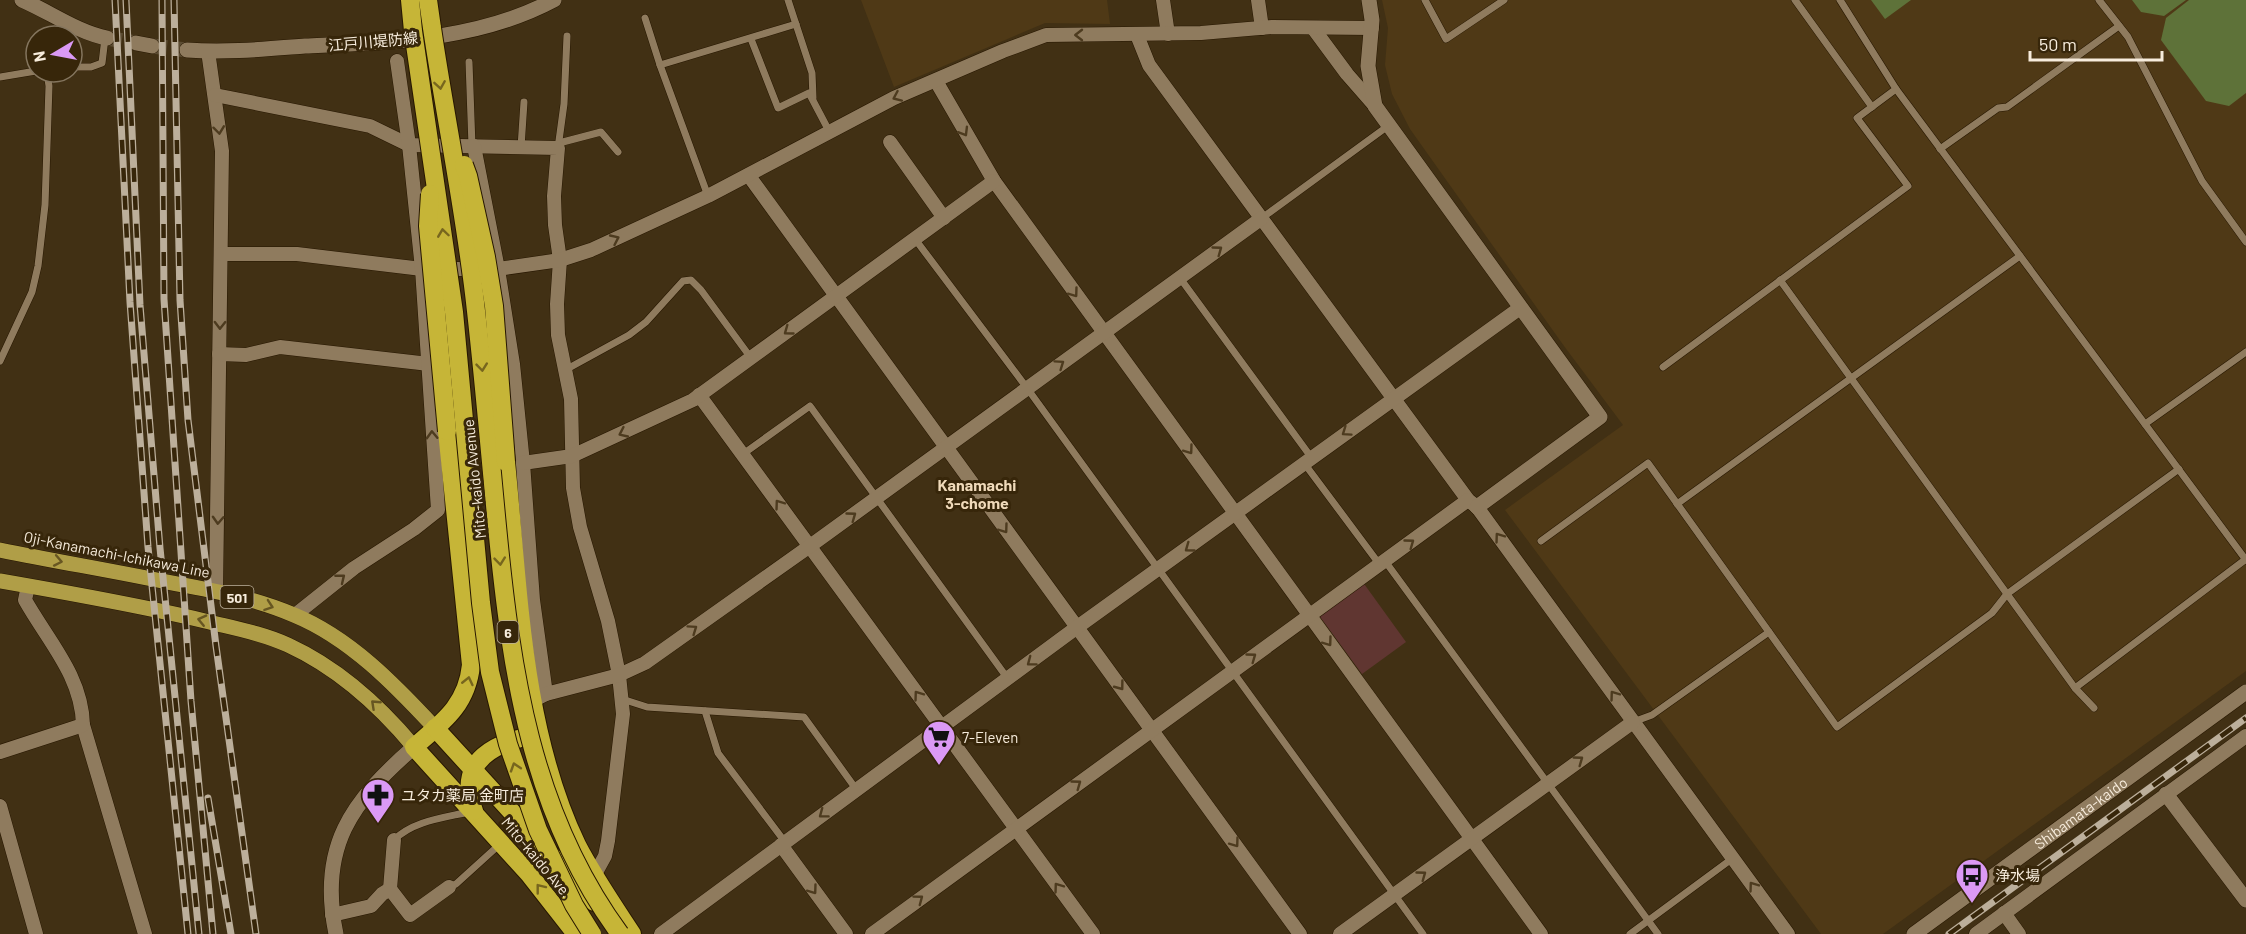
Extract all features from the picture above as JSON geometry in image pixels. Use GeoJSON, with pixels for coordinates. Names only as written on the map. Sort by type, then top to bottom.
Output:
{"type":"FeatureCollection","features":[{"type":"Feature","properties":{"kind":"highway","name":"Mito-kaido Avenue"},"geometry":{"type":"LineString","coordinates":[[410,0],[454,312],[480,592],[490,672],[508,744],[538,830],[574,905],[592,934]]}},
{"type":"Feature","properties":{"kind":"highway","name":"Mito-kaido Avenue"},"geometry":{"type":"LineString","coordinates":[[428,0],[445,116],[464,216],[476,309],[506,615],[519,693],[532,750],[554,816],[581,871],[622,934]]}},
{"type":"Feature","properties":{"kind":"highway"},"geometry":{"type":"LineString","coordinates":[[445,116],[468,176],[494,306],[514,462],[539,697],[539,734],[577,843],[594,876],[632,934]]}},
{"type":"Feature","properties":{"kind":"highway"},"geometry":{"type":"LineString","coordinates":[[414,747],[435,728],[465,694],[470,680],[471,664],[428,226],[433,167]]}},
{"type":"Feature","properties":{"kind":"highway"},"geometry":{"type":"LineString","coordinates":[[435,728],[622,934]]}},
{"type":"Feature","properties":{"kind":"highway"},"geometry":{"type":"LineString","coordinates":[[474,811],[469,798],[472,768],[483,756],[509,741],[539,734]]}},
{"type":"Feature","properties":{"kind":"highway","name":"Mito-kaido Ave."},"geometry":{"type":"LineString","coordinates":[[414,747],[529,874],[576,934]]}},
{"type":"Feature","properties":{"kind":"main road","name":"Oji-Kanamachi-Ichikawa Line"},"geometry":{"type":"LineString","coordinates":[[0,550],[216,591],[295,615],[329,633],[360,656],[406,697],[435,728]]}},
{"type":"Feature","properties":{"kind":"main road","name":"501"},"geometry":{"type":"LineString","coordinates":[[0,581],[140,606],[255,633],[286,644],[311,657],[366,696],[414,747]]}},
{"type":"Feature","properties":{"kind":"street"},"geometry":{"type":"LineString","coordinates":[[22,0],[76,27],[106,38]]}},
{"type":"Feature","properties":{"kind":"street","name":"江戸川堤防線"},"geometry":{"type":"LineString","coordinates":[[187,50],[329,45],[450,35],[513,19],[554,0]]}},
{"type":"Feature","properties":{"kind":"street"},"geometry":{"type":"LineString","coordinates":[[1163,0],[1168,34]]}},
{"type":"Feature","properties":{"kind":"street"},"geometry":{"type":"LineString","coordinates":[[1258,0],[1262,28]]}},
{"type":"Feature","properties":{"kind":"street"},"geometry":{"type":"LineString","coordinates":[[1368,0],[1372,28],[1368,66],[1375,106]]}},
{"type":"Feature","properties":{"kind":"street"},"geometry":{"type":"LineString","coordinates":[[221,254],[297,254],[422,269],[498,269],[560,260],[591,250],[708,196],[894,98],[1002,51],[1046,35],[1168,34],[1262,28],[1372,28]]}},
{"type":"Feature","properties":{"kind":"street"},"geometry":{"type":"LineString","coordinates":[[873,934],[1383,563],[1600,417],[1375,106],[1347,74],[1313,28]]}},
{"type":"Feature","properties":{"kind":"street"},"geometry":{"type":"LineString","coordinates":[[1137,35],[1149,65],[1788,934]]}},
{"type":"Feature","properties":{"kind":"street"},"geometry":{"type":"LineString","coordinates":[[136,43],[152,46]]}},
{"type":"Feature","properties":{"kind":"street"},"geometry":{"type":"LineString","coordinates":[[208,51],[222,151],[216,591]]}},
{"type":"Feature","properties":{"kind":"street"},"geometry":{"type":"LineString","coordinates":[[295,615],[354,568],[414,529],[438,510],[422,269],[409,145],[397,61]]}},
{"type":"Feature","properties":{"kind":"street"},"geometry":{"type":"LineString","coordinates":[[936,81],[993,181],[1541,934]]}},
{"type":"Feature","properties":{"kind":"street"},"geometry":{"type":"LineString","coordinates":[[215,95],[370,126],[409,145],[558,146],[554,196],[560,260],[557,304],[558,335],[567,369],[571,399],[573,488],[580,527],[608,621],[619,675],[623,714],[608,841],[605,856],[594,876]]}},
{"type":"Feature","properties":{"kind":"street"},"geometry":{"type":"LineString","coordinates":[[890,142],[944,218]]}},
{"type":"Feature","properties":{"kind":"street"},"geometry":{"type":"LineString","coordinates":[[473,146],[498,269],[513,364],[514,462],[572,456],[693,400],[993,181]]}},
{"type":"Feature","properties":{"kind":"street"},"geometry":{"type":"LineString","coordinates":[[749,176],[1300,934]]}},
{"type":"Feature","properties":{"kind":"street"},"geometry":{"type":"LineString","coordinates":[[539,697],[619,675],[645,663],[878,498],[1262,218]]}},
{"type":"Feature","properties":{"kind":"street"},"geometry":{"type":"LineString","coordinates":[[661,934],[1076,628],[1520,308]]}},
{"type":"Feature","properties":{"kind":"street"},"geometry":{"type":"LineString","coordinates":[[219,354],[246,355],[280,347],[429,364]]}},
{"type":"Feature","properties":{"kind":"street"},"geometry":{"type":"LineString","coordinates":[[699,395],[1092,934]]}},
{"type":"Feature","properties":{"kind":"street"},"geometry":{"type":"LineString","coordinates":[[28,586],[25,600],[70,672],[78,692],[83,725],[145,934]]}},
{"type":"Feature","properties":{"kind":"street","name":"Shibamata-kaido"},"geometry":{"type":"LineString","coordinates":[[1914,934],[2246,692]]}},
{"type":"Feature","properties":{"kind":"street"},"geometry":{"type":"LineString","coordinates":[[1340,934],[1633,722]]}},
{"type":"Feature","properties":{"kind":"street"},"geometry":{"type":"LineString","coordinates":[[0,752],[83,725]]}},
{"type":"Feature","properties":{"kind":"street"},"geometry":{"type":"LineString","coordinates":[[1976,934],[2246,736]]}},
{"type":"Feature","properties":{"kind":"street"},"geometry":{"type":"LineString","coordinates":[[336,934],[330,898],[333,865],[341,834],[349,816],[364,795],[380,777],[414,747]]}},
{"type":"Feature","properties":{"kind":"street"},"geometry":{"type":"LineString","coordinates":[[2166,794],[2246,900]]}},
{"type":"Feature","properties":{"kind":"street"},"geometry":{"type":"LineString","coordinates":[[0,806],[36,934]]}},
{"type":"Feature","properties":{"kind":"street"},"geometry":{"type":"LineString","coordinates":[[394,840],[390,889],[410,915],[449,887]]}},
{"type":"Feature","properties":{"kind":"street"},"geometry":{"type":"LineString","coordinates":[[783,844],[846,934]]}},
{"type":"Feature","properties":{"kind":"street"},"geometry":{"type":"LineString","coordinates":[[332,915],[371,906],[390,889]]}},
{"type":"Feature","properties":{"kind":"street"},"geometry":{"type":"LineString","coordinates":[[2004,913],[2019,934]]}},
{"type":"Feature","properties":{"kind":"lane"},"geometry":{"type":"LineString","coordinates":[[788,0],[812,73],[813,101]]}},
{"type":"Feature","properties":{"kind":"lane"},"geometry":{"type":"LineString","coordinates":[[1425,0],[1446,39],[1504,0]]}},
{"type":"Feature","properties":{"kind":"lane"},"geometry":{"type":"LineString","coordinates":[[1795,0],[1872,107]]}},
{"type":"Feature","properties":{"kind":"lane"},"geometry":{"type":"LineString","coordinates":[[1840,0],[1896,89],[2246,559],[2075,688]]}},
{"type":"Feature","properties":{"kind":"lane"},"geometry":{"type":"LineString","coordinates":[[2099,0],[2128,37],[2202,181],[2246,242]]}},
{"type":"Feature","properties":{"kind":"lane"},"geometry":{"type":"LineString","coordinates":[[645,18],[708,196]]}},
{"type":"Feature","properties":{"kind":"lane"},"geometry":{"type":"LineString","coordinates":[[660,65],[796,24]]}},
{"type":"Feature","properties":{"kind":"lane"},"geometry":{"type":"LineString","coordinates":[[1940,149],[1998,108],[2007,107],[2119,26]]}},
{"type":"Feature","properties":{"kind":"lane"},"geometry":{"type":"LineString","coordinates":[[567,36],[564,104],[558,146],[601,132],[618,152]]}},
{"type":"Feature","properties":{"kind":"lane"},"geometry":{"type":"LineString","coordinates":[[84,67],[102,63],[106,38]]}},
{"type":"Feature","properties":{"kind":"lane"},"geometry":{"type":"LineString","coordinates":[[751,39],[778,108],[809,93],[829,131]]}},
{"type":"Feature","properties":{"kind":"lane"},"geometry":{"type":"LineString","coordinates":[[469,62],[473,146]]}},
{"type":"Feature","properties":{"kind":"lane"},"geometry":{"type":"LineString","coordinates":[[0,77],[24,73]]}},
{"type":"Feature","properties":{"kind":"lane"},"geometry":{"type":"LineString","coordinates":[[0,361],[32,292],[38,266],[45,205],[49,84]]}},
{"type":"Feature","properties":{"kind":"lane"},"geometry":{"type":"LineString","coordinates":[[1663,367],[1908,186],[1857,118],[1896,89]]}},
{"type":"Feature","properties":{"kind":"lane"},"geometry":{"type":"LineString","coordinates":[[521,147],[524,102]]}},
{"type":"Feature","properties":{"kind":"lane"},"geometry":{"type":"LineString","coordinates":[[1262,218],[1388,126]]}},
{"type":"Feature","properties":{"kind":"lane"},"geometry":{"type":"LineString","coordinates":[[915,239],[1027,388],[1423,934]]}},
{"type":"Feature","properties":{"kind":"lane"},"geometry":{"type":"LineString","coordinates":[[1677,504],[2020,256]]}},
{"type":"Feature","properties":{"kind":"lane"},"geometry":{"type":"LineString","coordinates":[[1180,278],[1383,563],[1658,934]]}},
{"type":"Feature","properties":{"kind":"lane"},"geometry":{"type":"LineString","coordinates":[[567,369],[629,335],[646,322],[683,281],[691,280],[751,358]]}},
{"type":"Feature","properties":{"kind":"lane"},"geometry":{"type":"LineString","coordinates":[[1780,280],[2075,688],[2094,708]]}},
{"type":"Feature","properties":{"kind":"lane"},"geometry":{"type":"LineString","coordinates":[[2145,423],[2246,352]]}},
{"type":"Feature","properties":{"kind":"lane"},"geometry":{"type":"LineString","coordinates":[[743,454],[810,406],[1008,679]]}},
{"type":"Feature","properties":{"kind":"lane"},"geometry":{"type":"LineString","coordinates":[[1541,540],[1648,463],[1837,727],[1992,613],[2007,594],[2179,469]]}},
{"type":"Feature","properties":{"kind":"lane"},"geometry":{"type":"LineString","coordinates":[[1633,722],[1652,715],[1769,632]]}},
{"type":"Feature","properties":{"kind":"lane"},"geometry":{"type":"LineString","coordinates":[[622,699],[647,707],[804,717],[856,789]]}},
{"type":"Feature","properties":{"kind":"lane"},"geometry":{"type":"LineString","coordinates":[[705,711],[718,753],[783,844]]}},
{"type":"Feature","properties":{"kind":"lane"},"geometry":{"type":"LineString","coordinates":[[394,840],[414,825],[474,811]]}},
{"type":"Feature","properties":{"kind":"lane"},"geometry":{"type":"LineString","coordinates":[[449,887],[456,884],[502,843]]}},
{"type":"Feature","properties":{"kind":"lane"},"geometry":{"type":"LineString","coordinates":[[1630,934],[1733,858]]}},
{"type":"Feature","properties":{"kind":"shaded area"},"geometry":{"type":"Polygon","coordinates":[[[861,0],[1107,0],[1110,24],[1045,23],[894,87],[861,0]]]}},
{"type":"Feature","properties":{"kind":"shaded area"},"geometry":{"type":"Polygon","coordinates":[[[1382,0],[2246,0],[2246,671],[1883,934],[1821,934],[1505,510],[1623,425],[1410,129],[1392,94],[1385,65],[1388,28],[1382,0]]]}},
{"type":"Feature","properties":{"kind":"shaded area"},"geometry":{"type":"Polygon","coordinates":[[[1871,0],[1911,0],[1885,19],[1871,0]]]}},
{"type":"Feature","properties":{"kind":"shaded area"},"geometry":{"type":"Polygon","coordinates":[[[2132,0],[2186,0],[2164,16],[2141,12],[2132,0]]]}},
{"type":"Feature","properties":{"kind":"shaded area"},"geometry":{"type":"Polygon","coordinates":[[[2189,0],[2246,0],[2246,93],[2229,106],[2206,101],[2161,40],[2166,18],[2189,0]]]}},
{"type":"Feature","properties":{"kind":"shaded area"},"geometry":{"type":"Polygon","coordinates":[[[1362,581],[1406,642],[1362,674],[1318,614],[1362,581]]]}},
{"type":"Feature","properties":{"kind":"tunnel"},"geometry":{"type":"LineString","coordinates":[[107,38],[136,43]]}},
{"type":"Feature","properties":{"kind":"tunnel"},"geometry":{"type":"LineString","coordinates":[[152,46],[187,50]]}},
{"type":"Feature","properties":{"kind":"railway"},"geometry":{"type":"LineString","coordinates":[[115,0],[130,302],[148,547],[188,934]]}},
{"type":"Feature","properties":{"kind":"railway"},"geometry":{"type":"LineString","coordinates":[[126,0],[140,305],[160,548],[199,934]]}},
{"type":"Feature","properties":{"kind":"railway"},"geometry":{"type":"LineString","coordinates":[[162,0],[164,299],[191,701],[213,934]]}},
{"type":"Feature","properties":{"kind":"railway"},"geometry":{"type":"LineString","coordinates":[[174,0],[180,300],[188,420],[216,646],[256,934]]}},
{"type":"Feature","properties":{"kind":"railway"},"geometry":{"type":"LineString","coordinates":[[1949,934],[2246,718]]}},
{"type":"Feature","properties":{"kind":"railway"},"geometry":{"type":"LineString","coordinates":[[208,798],[231,934]]}},
{"type":"Feature","properties":{"kind":"place","name":"7-Eleven"},"geometry":{"type":"Point","coordinates":[939,766]}},
{"type":"Feature","properties":{"kind":"place","name":"ユタカ薬局 金町店"},"geometry":{"type":"Point","coordinates":[378,824]}},
{"type":"Feature","properties":{"kind":"place","name":"浄水場"},"geometry":{"type":"Point","coordinates":[1972,904]}},
{"type":"Feature","properties":{"kind":"district","name":"Kanamachi 3-chome"},"geometry":{"type":"Point","coordinates":[977,493]}}]}
